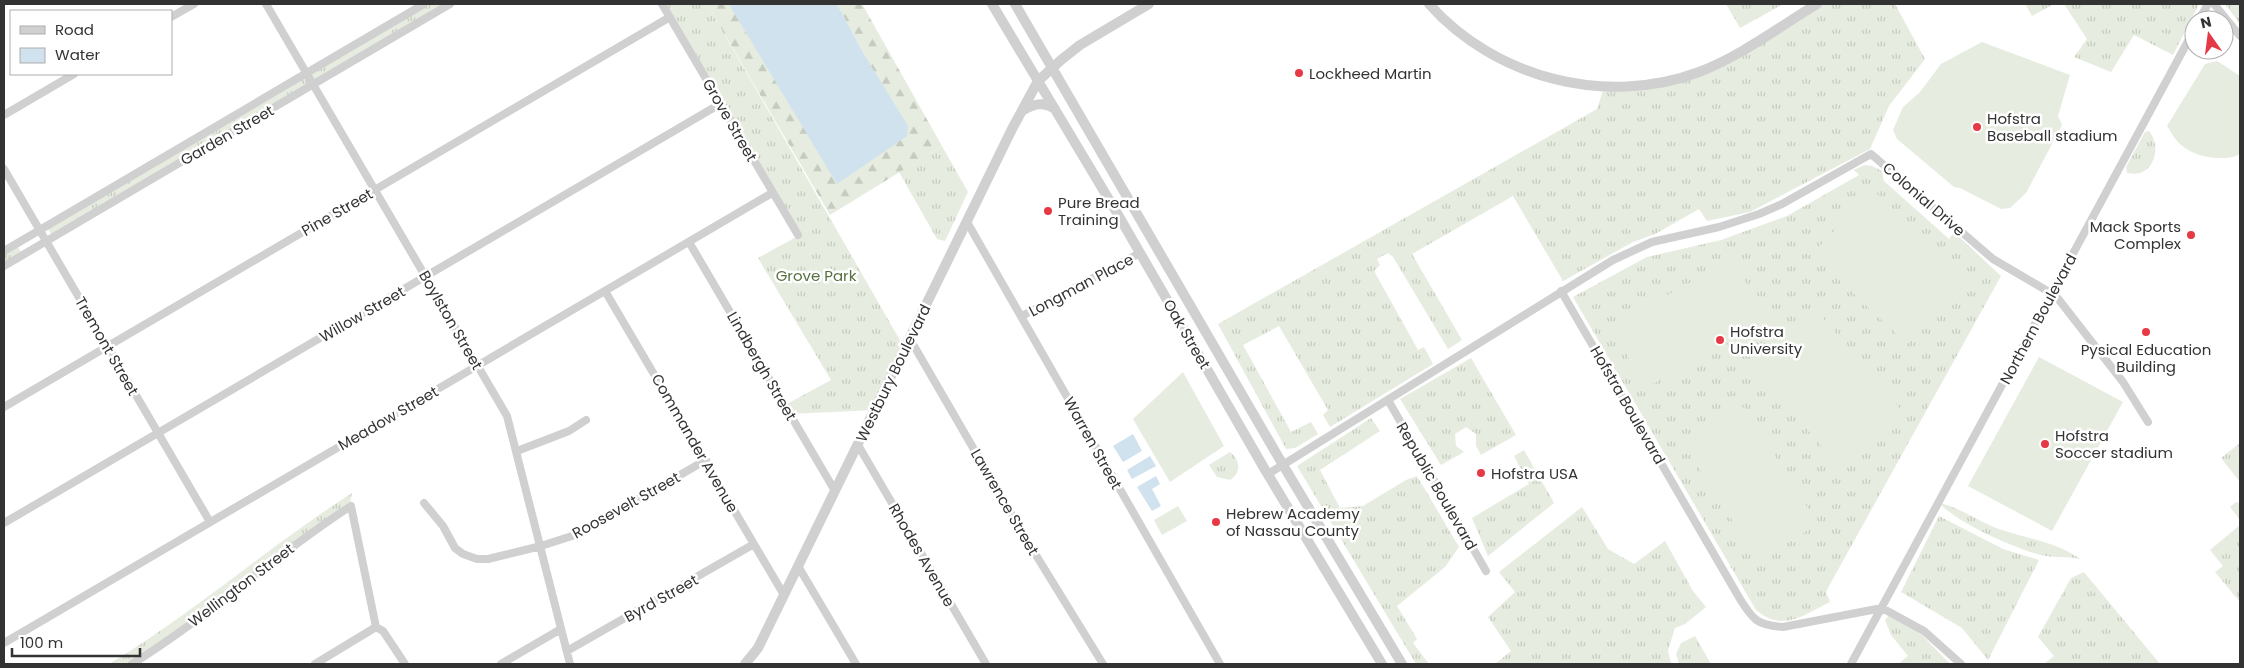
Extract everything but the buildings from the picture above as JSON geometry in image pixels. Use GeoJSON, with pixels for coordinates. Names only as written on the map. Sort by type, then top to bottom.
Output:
{"type":"FeatureCollection","features":[{"type":"Feature","properties":{"kind":"street"},"geometry":{"type":"LineString","coordinates":[[172,16],[194,4]]}},
{"type":"Feature","properties":{"kind":"street","name":"Boylston Street"},"geometry":{"type":"LineString","coordinates":[[266,4],[507,416],[570,664]]}},
{"type":"Feature","properties":{"kind":"street","name":"Garden Street"},"geometry":{"type":"LineString","coordinates":[[4,250],[424,4]]}},
{"type":"Feature","properties":{"kind":"street","name":"Garden Street"},"geometry":{"type":"LineString","coordinates":[[4,266],[450,4]]}},
{"type":"Feature","properties":{"kind":"street","name":"Grove Street"},"geometry":{"type":"LineString","coordinates":[[662,4],[798,235]]}},
{"type":"Feature","properties":{"kind":"street","name":"Oak Street"},"geometry":{"type":"LineString","coordinates":[[992,4],[1382,664]]}},
{"type":"Feature","properties":{"kind":"street","name":"Oak Street"},"geometry":{"type":"LineString","coordinates":[[1015,4],[1283,465],[1402,664]]}},
{"type":"Feature","properties":{"kind":"street"},"geometry":{"type":"LineString","coordinates":[[1038,81],[1080,44],[1148,4]]}},
{"type":"Feature","properties":{"kind":"street"},"geometry":{"type":"LineString","coordinates":[[1429,4],[1444,21],[1468,41],[1511,64],[1545,77],[1578,84],[1595,87],[1632,88],[1658,84],[1701,71],[1736,54],[1818,4]]}},
{"type":"Feature","properties":{"kind":"street"},"geometry":{"type":"LineString","coordinates":[[2214,4],[2240,36]]}},
{"type":"Feature","properties":{"kind":"street","name":"Pine Street"},"geometry":{"type":"LineString","coordinates":[[4,407],[670,17]]}},
{"type":"Feature","properties":{"kind":"street"},"geometry":{"type":"LineString","coordinates":[[400,18],[408,29]]}},
{"type":"Feature","properties":{"kind":"street","name":"Northern Boulevard"},"geometry":{"type":"LineString","coordinates":[[1851,664],[2184,48]]}},
{"type":"Feature","properties":{"kind":"street"},"geometry":{"type":"LineString","coordinates":[[4,115],[72,75]]}},
{"type":"Feature","properties":{"kind":"street","name":"Westbury Boulevard"},"geometry":{"type":"LineString","coordinates":[[745,664],[758,648],[1021,112],[1038,81]]}},
{"type":"Feature","properties":{"kind":"street","name":"Willow Street"},"geometry":{"type":"LineString","coordinates":[[4,524],[720,104]]}},
{"type":"Feature","properties":{"kind":"street"},"geometry":{"type":"LineString","coordinates":[[1021,112],[1033,105],[1042,104],[1054,109]]}},
{"type":"Feature","properties":{"kind":"street"},"geometry":{"type":"LineString","coordinates":[[168,154],[176,165]]}},
{"type":"Feature","properties":{"kind":"street","name":"Colonial Drive"},"geometry":{"type":"LineString","coordinates":[[1561,291],[1613,260],[1652,242],[1719,227],[1782,204],[1871,154],[1994,259],[2052,292],[2061,300],[2123,382],[2148,422]]}},
{"type":"Feature","properties":{"kind":"street","name":"Tremont Street"},"geometry":{"type":"LineString","coordinates":[[4,169],[210,522]]}},
{"type":"Feature","properties":{"kind":"street","name":"Meadow Street"},"geometry":{"type":"LineString","coordinates":[[4,643],[772,193]]}},
{"type":"Feature","properties":{"kind":"street","name":"Warren Street"},"geometry":{"type":"LineString","coordinates":[[967,222],[1220,664]]}},
{"type":"Feature","properties":{"kind":"street","name":"Lindbergh Street"},"geometry":{"type":"LineString","coordinates":[[689,242],[836,490]]}},
{"type":"Feature","properties":{"kind":"street","name":"Longman Place"},"geometry":{"type":"LineString","coordinates":[[1022,316],[1140,253]]}},
{"type":"Feature","properties":{"kind":"street","name":"Commander Avenue"},"geometry":{"type":"LineString","coordinates":[[606,290],[784,595]]}},
{"type":"Feature","properties":{"kind":"street"},"geometry":{"type":"LineString","coordinates":[[1268,474],[1561,291]]}},
{"type":"Feature","properties":{"kind":"street","name":"Hofstra Boulevard"},"geometry":{"type":"LineString","coordinates":[[1561,291],[1754,620],[1770,627],[1783,627],[1882,608]]}},
{"type":"Feature","properties":{"kind":"street","name":"Lawrence Street"},"geometry":{"type":"LineString","coordinates":[[910,339],[1023,534],[1103,664]]}},
{"type":"Feature","properties":{"kind":"street","name":"Republic Boulevard"},"geometry":{"type":"LineString","coordinates":[[1388,400],[1486,571]]}},
{"type":"Feature","properties":{"kind":"street"},"geometry":{"type":"LineString","coordinates":[[517,451],[570,431],[586,420]]}},
{"type":"Feature","properties":{"kind":"street","name":"Rhodes Avenue"},"geometry":{"type":"LineString","coordinates":[[858,445],[986,664]]}},
{"type":"Feature","properties":{"kind":"street","name":"Roosevelt Street"},"geometry":{"type":"LineString","coordinates":[[424,503],[443,526],[455,548],[468,557],[488,559],[541,546],[578,534],[706,460]]}},
{"type":"Feature","properties":{"kind":"street","name":"Wellington Street"},"geometry":{"type":"LineString","coordinates":[[132,664],[169,640],[321,525],[350,506],[376,627]]}},
{"type":"Feature","properties":{"kind":"street","name":"Byrd Street"},"geometry":{"type":"LineString","coordinates":[[567,650],[754,544]]}},
{"type":"Feature","properties":{"kind":"street"},"geometry":{"type":"LineString","coordinates":[[798,566],[856,664]]}},
{"type":"Feature","properties":{"kind":"street"},"geometry":{"type":"LineString","coordinates":[[1882,608],[1924,631],[1961,664]]}},
{"type":"Feature","properties":{"kind":"street"},"geometry":{"type":"LineString","coordinates":[[315,664],[376,627],[383,631],[405,664]]}},
{"type":"Feature","properties":{"kind":"street"},"geometry":{"type":"LineString","coordinates":[[501,664],[561,630]]}},
{"type":"Feature","properties":{"kind":"green space"},"geometry":{"type":"Polygon","coordinates":[[[427,4],[449,4],[52,236],[47,227],[427,4]]]}},
{"type":"Feature","properties":{"kind":"green space","name":"Grove Park"},"geometry":{"type":"Polygon","coordinates":[[[662,4],[707,4],[905,349],[875,410],[790,414],[785,405],[831,380],[758,258],[798,236],[662,4]]]}},
{"type":"Feature","properties":{"kind":"green space"},"geometry":{"type":"Polygon","coordinates":[[[707,4],[731,4],[730,6],[865,56],[837,4],[862,4],[942,146],[830,215],[707,4]]]}},
{"type":"Feature","properties":{"kind":"green space"},"geometry":{"type":"Polygon","coordinates":[[[1726,4],[1783,4],[1740,28],[1726,4]]]}},
{"type":"Feature","properties":{"kind":"green space"},"geometry":{"type":"Polygon","coordinates":[[[1817,4],[1895,4],[1925,59],[1889,106],[1870,149],[1750,212],[1707,221],[1699,209],[1655,234],[1633,242],[1563,281],[1513,196],[1412,254],[1462,340],[1448,349],[1393,257],[1388,253],[1377,259],[1380,265],[1374,271],[1418,350],[1424,347],[1433,364],[1330,427],[1323,415],[1328,410],[1279,326],[1243,345],[1291,432],[1311,422],[1318,434],[1295,448],[1286,449],[1218,324],[1597,109],[1604,87],[1701,71],[1817,4]]]}},
{"type":"Feature","properties":{"kind":"green space"},"geometry":{"type":"Polygon","coordinates":[[[2025,4],[2054,4],[2032,16],[2025,4]]]}},
{"type":"Feature","properties":{"kind":"green space"},"geometry":{"type":"Polygon","coordinates":[[[2064,4],[2199,4],[2196,10],[2184,10],[2184,33],[2173,55],[2134,35],[2111,72],[2074,57],[2087,39],[2064,4]]]}},
{"type":"Feature","properties":{"kind":"green space"},"geometry":{"type":"Polygon","coordinates":[[[2225,4],[2240,4],[2240,24],[2234,16],[2234,10],[2230,10],[2225,4]]]}},
{"type":"Feature","properties":{"kind":"green space"},"geometry":{"type":"Polygon","coordinates":[[[2147,24],[2177,40],[2170,51],[2140,35],[2147,24]]]}},
{"type":"Feature","properties":{"kind":"green space","name":"Hofstra Baseball stadium"},"geometry":{"type":"Polygon","coordinates":[[[1982,42],[2070,75],[2058,116],[2062,125],[2026,193],[2010,208],[2001,209],[1960,188],[1954,187],[1897,139],[1893,130],[1903,107],[1920,92],[1941,64],[1982,42]]]}},
{"type":"Feature","properties":{"kind":"green space"},"geometry":{"type":"Polygon","coordinates":[[[2217,61],[2240,76],[2240,154],[2226,158],[2194,153],[2177,141],[2167,126],[2205,64],[2217,61]]]}},
{"type":"Feature","properties":{"kind":"green space"},"geometry":{"type":"Polygon","coordinates":[[[2149,131],[2155,146],[2153,161],[2143,171],[2136,174],[2127,173],[2126,167],[2145,132],[2149,131]]]}},
{"type":"Feature","properties":{"kind":"green space"},"geometry":{"type":"Polygon","coordinates":[[[942,146],[968,192],[945,241],[937,239],[899,172],[942,146]]]}},
{"type":"Feature","properties":{"kind":"green space"},"geometry":{"type":"Polygon","coordinates":[[[1864,165],[1872,166],[1882,171],[1884,181],[1949,239],[1954,232],[2001,276],[1829,586],[1826,592],[1830,602],[1793,620],[1775,620],[1766,617],[1756,610],[1573,297],[1647,257],[1721,240],[1787,216],[1859,175],[1854,170],[1864,165]]]}},
{"type":"Feature","properties":{"kind":"green space"},"geometry":{"type":"Polygon","coordinates":[[[1873,190],[1968,281],[1907,344],[1812,254],[1873,190]]]}},
{"type":"Feature","properties":{"kind":"green space"},"geometry":{"type":"Polygon","coordinates":[[[17,245],[22,254],[4,264],[4,252],[17,245]]]}},
{"type":"Feature","properties":{"kind":"green space"},"geometry":{"type":"Polygon","coordinates":[[[1733,259],[1767,321],[1645,388],[1611,326],[1733,259]]]}},
{"type":"Feature","properties":{"kind":"green space"},"geometry":{"type":"Polygon","coordinates":[[[1817,311],[1902,411],[1838,465],[1753,366],[1817,311]]]}},
{"type":"Feature","properties":{"kind":"green space","name":"Hofstra Soccer stadium"},"geometry":{"type":"Polygon","coordinates":[[[2039,357],[2123,402],[2052,531],[1968,486],[2039,357]]]}},
{"type":"Feature","properties":{"kind":"green space"},"geometry":{"type":"Polygon","coordinates":[[[1471,358],[1516,435],[1481,455],[1476,446],[1476,434],[1466,427],[1455,434],[1456,446],[1464,452],[1441,465],[1400,399],[1471,358]]]}},
{"type":"Feature","properties":{"kind":"green space"},"geometry":{"type":"Polygon","coordinates":[[[1183,372],[1224,446],[1170,482],[1133,419],[1183,372]]]}},
{"type":"Feature","properties":{"kind":"green space"},"geometry":{"type":"Polygon","coordinates":[[[1744,407],[1818,524],[1758,561],[1684,444],[1744,407]]]}},
{"type":"Feature","properties":{"kind":"green space"},"geometry":{"type":"Polygon","coordinates":[[[1371,418],[1380,431],[1320,470],[1340,508],[1363,506],[1406,480],[1417,476],[1459,547],[1445,567],[1397,606],[1417,639],[1413,643],[1429,664],[1416,664],[1297,466],[1371,418]]]}},
{"type":"Feature","properties":{"kind":"green space"},"geometry":{"type":"Polygon","coordinates":[[[2240,443],[2240,482],[2221,458],[2240,443]]]}},
{"type":"Feature","properties":{"kind":"green space"},"geometry":{"type":"Polygon","coordinates":[[[1524,450],[1554,503],[1488,556],[1472,518],[1529,484],[1514,456],[1524,450]]]}},
{"type":"Feature","properties":{"kind":"green space"},"geometry":{"type":"Polygon","coordinates":[[[1230,452],[1238,462],[1238,470],[1230,480],[1217,477],[1209,465],[1230,452]]]}},
{"type":"Feature","properties":{"kind":"green space"},"geometry":{"type":"Polygon","coordinates":[[[2240,453],[2240,474],[2230,461],[2240,453]]]}},
{"type":"Feature","properties":{"kind":"green space"},"geometry":{"type":"Polygon","coordinates":[[[352,493],[350,504],[132,664],[109,664],[171,623],[321,513],[352,493]]]}},
{"type":"Feature","properties":{"kind":"green space"},"geometry":{"type":"Polygon","coordinates":[[[2236,502],[2240,503],[2240,520],[2230,507],[2236,502]]]}},
{"type":"Feature","properties":{"kind":"green space"},"geometry":{"type":"Polygon","coordinates":[[[1939,503],[1954,507],[1996,528],[2060,548],[2080,559],[2046,556],[2016,547],[1959,519],[1939,503]]]}},
{"type":"Feature","properties":{"kind":"green space"},"geometry":{"type":"Polygon","coordinates":[[[1178,506],[1187,521],[1162,535],[1154,520],[1178,506]]]}},
{"type":"Feature","properties":{"kind":"green space"},"geometry":{"type":"Polygon","coordinates":[[[1582,507],[1608,549],[1634,564],[1665,541],[1693,591],[1706,607],[1685,624],[1675,628],[1668,650],[1671,664],[1495,664],[1511,651],[1488,617],[1515,592],[1499,572],[1582,507]]]}},
{"type":"Feature","properties":{"kind":"green space"},"geometry":{"type":"Polygon","coordinates":[[[1939,516],[2003,549],[2039,560],[1988,660],[1962,628],[1901,592],[1939,516]]]}},
{"type":"Feature","properties":{"kind":"green space"},"geometry":{"type":"Polygon","coordinates":[[[2240,525],[2240,602],[2215,572],[2223,566],[2210,550],[2240,525]]]}},
{"type":"Feature","properties":{"kind":"green space"},"geometry":{"type":"Polygon","coordinates":[[[2084,572],[2160,664],[2044,664],[2054,656],[2038,637],[2071,578],[2084,572]]]}},
{"type":"Feature","properties":{"kind":"green space"},"geometry":{"type":"Polygon","coordinates":[[[1890,614],[1921,634],[1950,664],[1898,664],[1908,656],[1891,635],[1885,620],[1890,614]]]}},
{"type":"Feature","properties":{"kind":"green space"},"geometry":{"type":"Polygon","coordinates":[[[1695,636],[1711,664],[1679,664],[1676,654],[1681,643],[1695,636]]]}},
{"type":"Feature","properties":{"kind":"water"},"geometry":{"type":"Polygon","coordinates":[[[731,4],[837,4],[865,56],[908,126],[907,136],[837,184],[730,6],[731,4]]]}},
{"type":"Feature","properties":{"kind":"water"},"geometry":{"type":"Polygon","coordinates":[[[1133,434],[1142,451],[1123,462],[1113,446],[1133,434]]]}},
{"type":"Feature","properties":{"kind":"water"},"geometry":{"type":"Polygon","coordinates":[[[1150,456],[1156,466],[1132,479],[1127,470],[1150,456]]]}},
{"type":"Feature","properties":{"kind":"water"},"geometry":{"type":"Polygon","coordinates":[[[1156,476],[1160,484],[1152,489],[1161,506],[1152,511],[1137,487],[1156,476]]]}},
{"type":"Feature","properties":{"kind":"place","name":"Lockheed Martin"},"geometry":{"type":"Point","coordinates":[1299,73]}},
{"type":"Feature","properties":{"kind":"place","name":"Hofstra Baseball stadium"},"geometry":{"type":"Point","coordinates":[1977,127]}},
{"type":"Feature","properties":{"kind":"place","name":"Pure Bread Training"},"geometry":{"type":"Point","coordinates":[1048,211]}},
{"type":"Feature","properties":{"kind":"place","name":"Mack Sports Complex"},"geometry":{"type":"Point","coordinates":[2191,235]}},
{"type":"Feature","properties":{"kind":"place","name":"Pysical Education Building"},"geometry":{"type":"Point","coordinates":[2146,332]}},
{"type":"Feature","properties":{"kind":"place","name":"Hofstra University"},"geometry":{"type":"Point","coordinates":[1720,340]}},
{"type":"Feature","properties":{"kind":"place","name":"Hofstra Soccer stadium"},"geometry":{"type":"Point","coordinates":[2045,444]}},
{"type":"Feature","properties":{"kind":"place","name":"Hofstra USA"},"geometry":{"type":"Point","coordinates":[1481,473]}},
{"type":"Feature","properties":{"kind":"place","name":"Hebrew Academy of Nassau County"},"geometry":{"type":"Point","coordinates":[1216,522]}}]}
